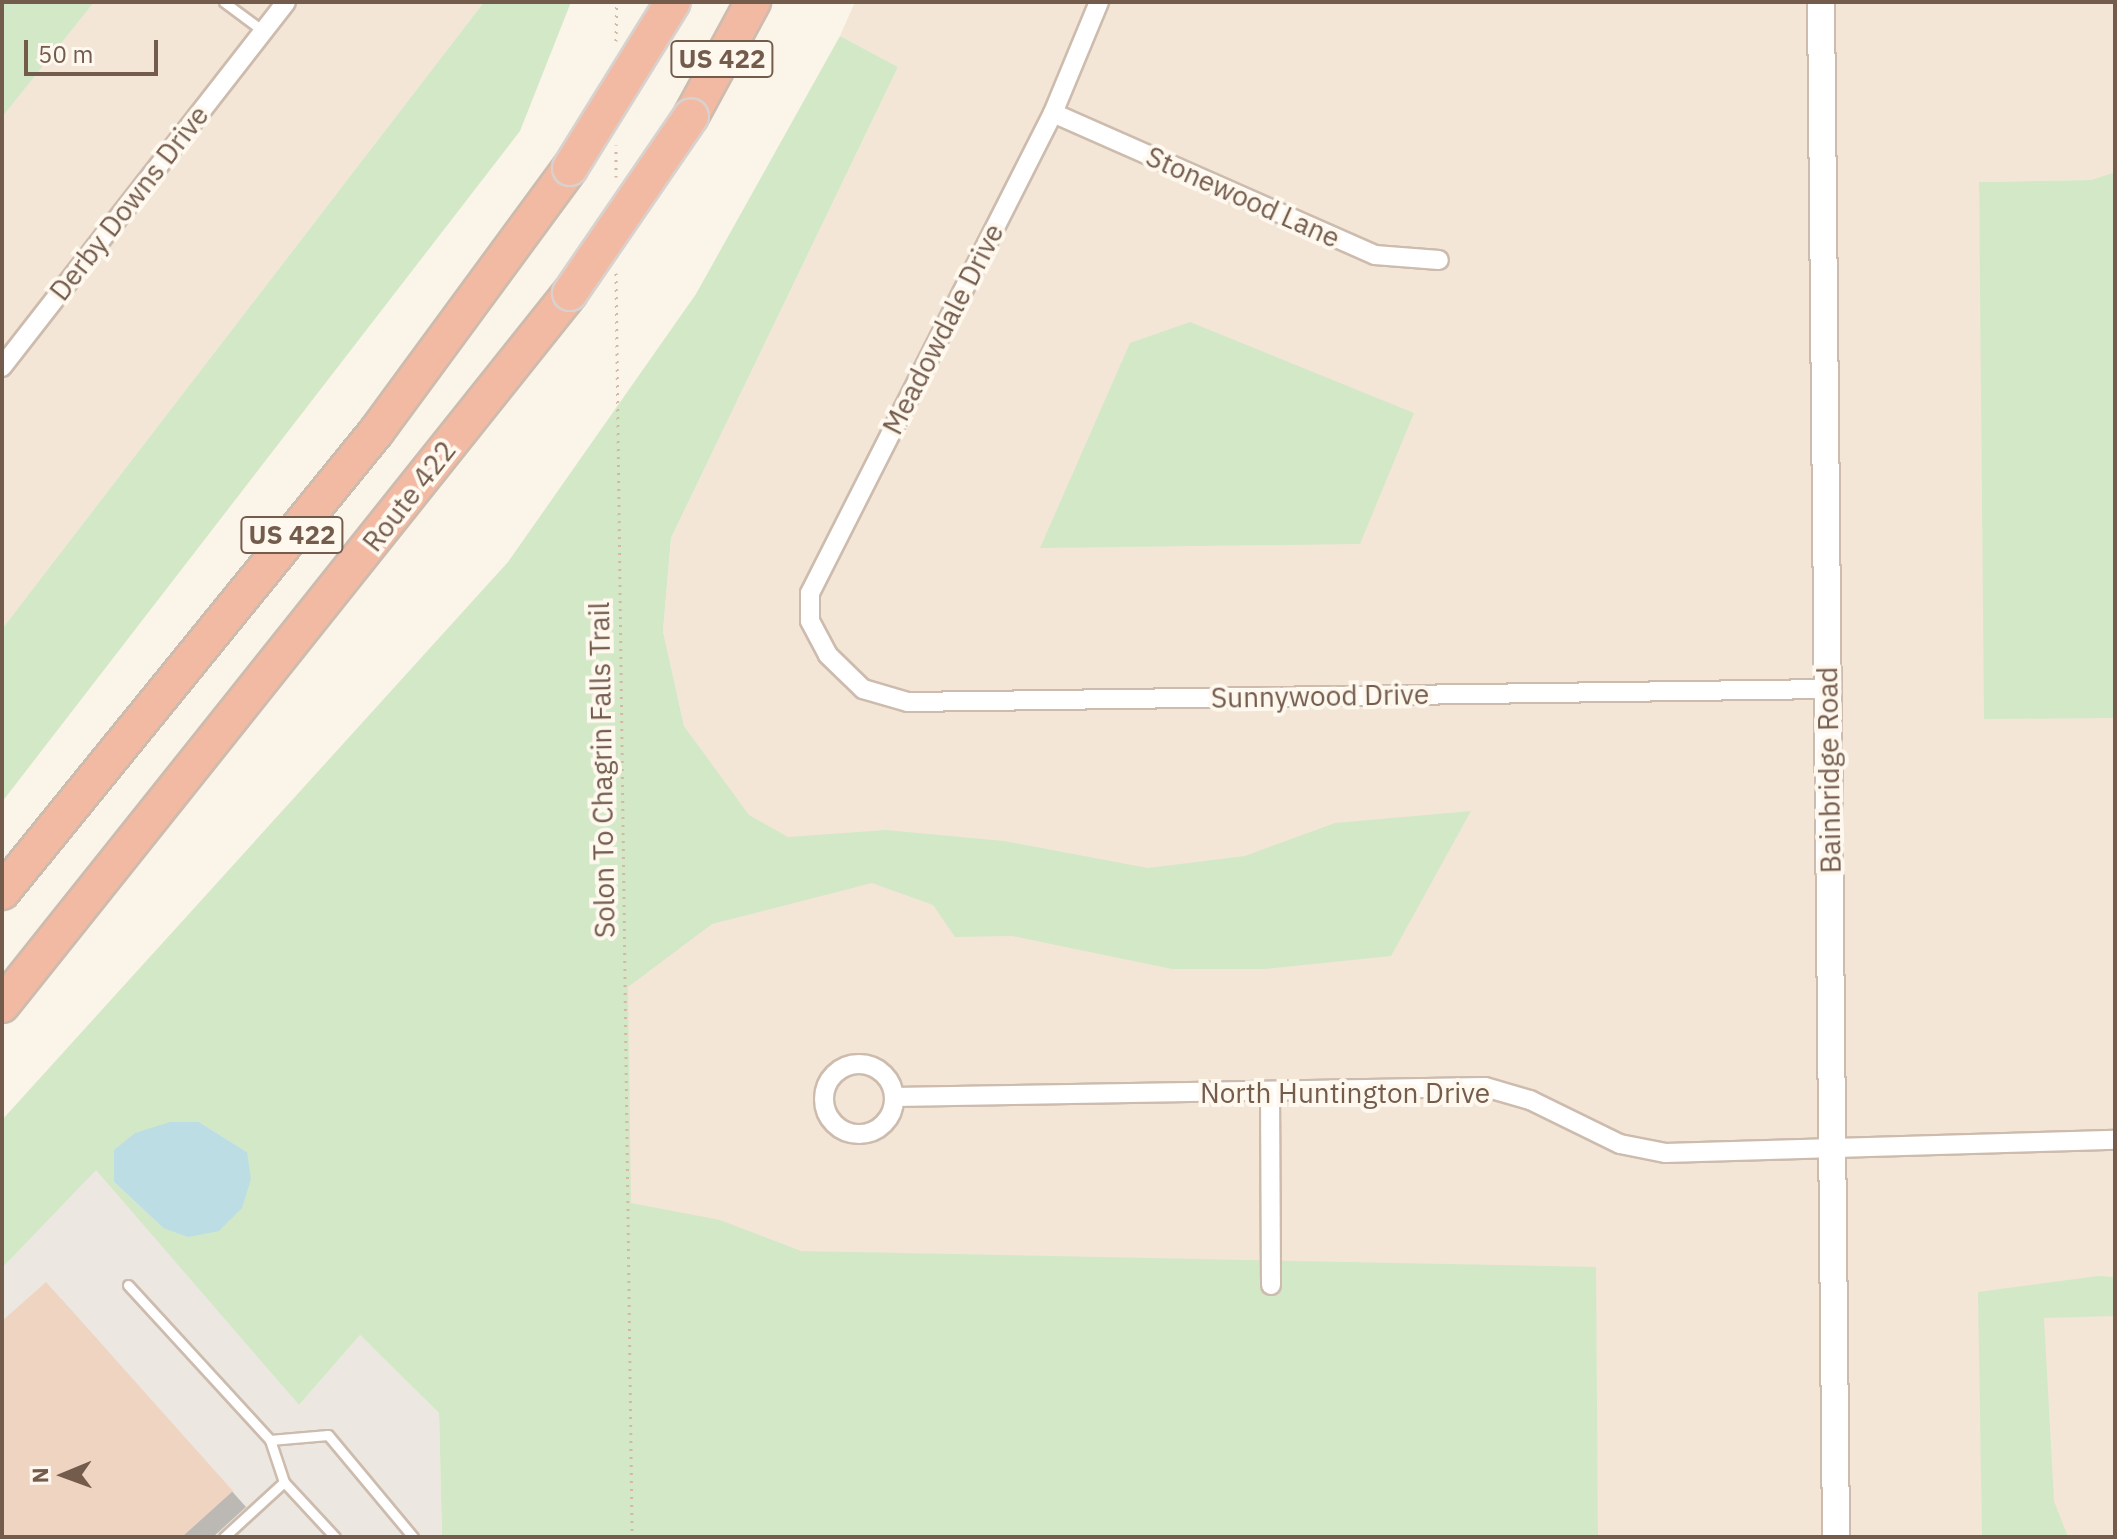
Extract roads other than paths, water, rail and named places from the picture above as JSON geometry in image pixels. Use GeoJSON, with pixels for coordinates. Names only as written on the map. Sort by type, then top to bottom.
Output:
{"type":"FeatureCollection","features":[{"type":"Feature","properties":{"kind":"highway","name":"US 422"},"geometry":{"type":"LineString","coordinates":[[2,892],[376,432],[570,168],[673,2]]}},
{"type":"Feature","properties":{"kind":"highway","name":"Route 422"},"geometry":{"type":"LineString","coordinates":[[2,1005],[570,293],[691,116],[753,2]]}},
{"type":"Feature","properties":{"kind":"street","name":"Derby Downs Drive"},"geometry":{"type":"LineString","coordinates":[[2,367],[286,2]]}},
{"type":"Feature","properties":{"kind":"street","name":"Meadowdale Drive"},"geometry":{"type":"LineString","coordinates":[[828,655],[810,621],[810,593],[1053,113],[1099,2]]}},
{"type":"Feature","properties":{"kind":"street","name":"Bainbridge Road"},"geometry":{"type":"LineString","coordinates":[[1821,2],[1836,1537]]}},
{"type":"Feature","properties":{"kind":"street","name":"Stonewood Lane"},"geometry":{"type":"LineString","coordinates":[[1053,113],[1375,255],[1439,260]]}},
{"type":"Feature","properties":{"kind":"street","name":"Sunnywood Drive"},"geometry":{"type":"LineString","coordinates":[[828,655],[863,689],[908,702],[1828,689]]}},
{"type":"Feature","properties":{"kind":"street","name":"North Huntington Drive"},"geometry":{"type":"LineString","coordinates":[[894,1097],[1485,1087],[1530,1100],[1620,1144],[1666,1153],[2115,1140]]}},
{"type":"Feature","properties":{"kind":"street"},"geometry":{"type":"LineString","coordinates":[[1270,1091],[1271,1285]]}},
{"type":"Feature","properties":{"kind":"lane"},"geometry":{"type":"LineString","coordinates":[[224,2],[263,31]]}},
{"type":"Feature","properties":{"kind":"lane"},"geometry":{"type":"LineString","coordinates":[[128,1285],[270,1440],[284,1482],[335,1537]]}},
{"type":"Feature","properties":{"kind":"lane"},"geometry":{"type":"LineString","coordinates":[[270,1440],[328,1435],[413,1537]]}},
{"type":"Feature","properties":{"kind":"lane"},"geometry":{"type":"LineString","coordinates":[[224,1537],[284,1482]]}},
{"type":"Feature","properties":{"kind":"water"},"geometry":{"type":"Polygon","coordinates":[[[170,1122],[199,1122],[247,1152],[251,1179],[242,1208],[219,1231],[188,1237],[163,1228],[114,1182],[114,1150],[135,1133],[170,1122]]]}}]}
